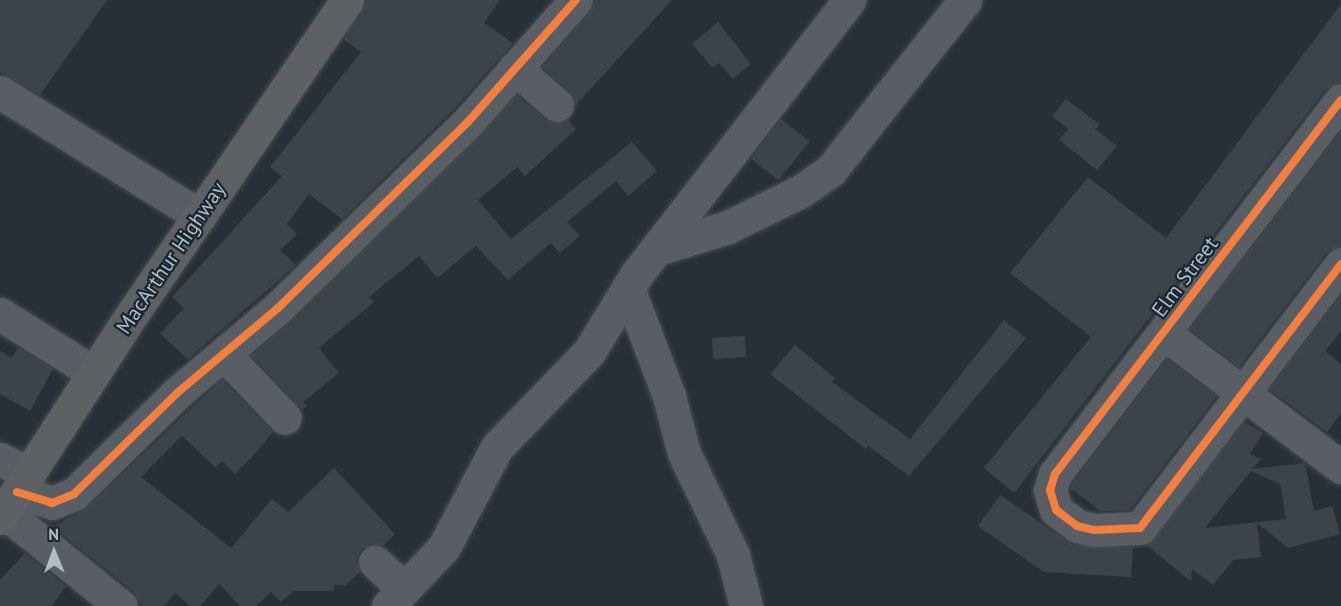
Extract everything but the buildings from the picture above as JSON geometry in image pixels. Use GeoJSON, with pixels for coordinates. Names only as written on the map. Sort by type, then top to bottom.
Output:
{"type":"FeatureCollection","features":[{"type":"Feature","properties":{"kind":"highway","name":"MacArthur Highway"},"geometry":{"type":"LineString","coordinates":[[12,499],[94,373],[347,0]]}},
{"type":"Feature","properties":{"kind":"street"},"geometry":{"type":"LineString","coordinates":[[12,499],[52,503],[74,494],[224,354],[279,307],[467,123],[576,0]]}},
{"type":"Feature","properties":{"kind":"street"},"geometry":{"type":"LineString","coordinates":[[375,562],[396,598],[444,546],[497,447],[517,421],[589,352],[628,288],[849,0]]}},
{"type":"Feature","properties":{"kind":"street"},"geometry":{"type":"LineString","coordinates":[[657,249],[737,223],[830,171],[965,0]]}},
{"type":"Feature","properties":{"kind":"street"},"geometry":{"type":"LineString","coordinates":[[515,68],[557,105]]}},
{"type":"Feature","properties":{"kind":"street"},"geometry":{"type":"LineString","coordinates":[[0,92],[200,216]]}},
{"type":"Feature","properties":{"kind":"street","name":"Elm Street"},"geometry":{"type":"LineString","coordinates":[[1244,393],[1140,528],[1112,531],[1077,526],[1051,502],[1055,474],[1165,334],[1341,100]]}},
{"type":"Feature","properties":{"kind":"street"},"geometry":{"type":"LineString","coordinates":[[1244,393],[1341,264]]}},
{"type":"Feature","properties":{"kind":"street"},"geometry":{"type":"LineString","coordinates":[[628,288],[669,396],[684,453],[733,555],[746,606]]}},
{"type":"Feature","properties":{"kind":"street"},"geometry":{"type":"LineString","coordinates":[[0,314],[94,373]]}},
{"type":"Feature","properties":{"kind":"street"},"geometry":{"type":"LineString","coordinates":[[1165,334],[1244,393],[1336,452]]}},
{"type":"Feature","properties":{"kind":"street"},"geometry":{"type":"LineString","coordinates":[[224,354],[285,418]]}},
{"type":"Feature","properties":{"kind":"street"},"geometry":{"type":"LineString","coordinates":[[0,459],[12,499],[121,606]]}},
{"type":"Feature","properties":{"kind":"cycle path"},"geometry":{"type":"LineString","coordinates":[[17,492],[52,503],[74,494],[177,393],[279,307],[467,123],[576,0]]}},
{"type":"Feature","properties":{"kind":"cycle path"},"geometry":{"type":"LineString","coordinates":[[1341,100],[1055,474],[1050,490],[1056,510],[1077,526],[1094,530],[1140,528],[1341,264]]}}]}
